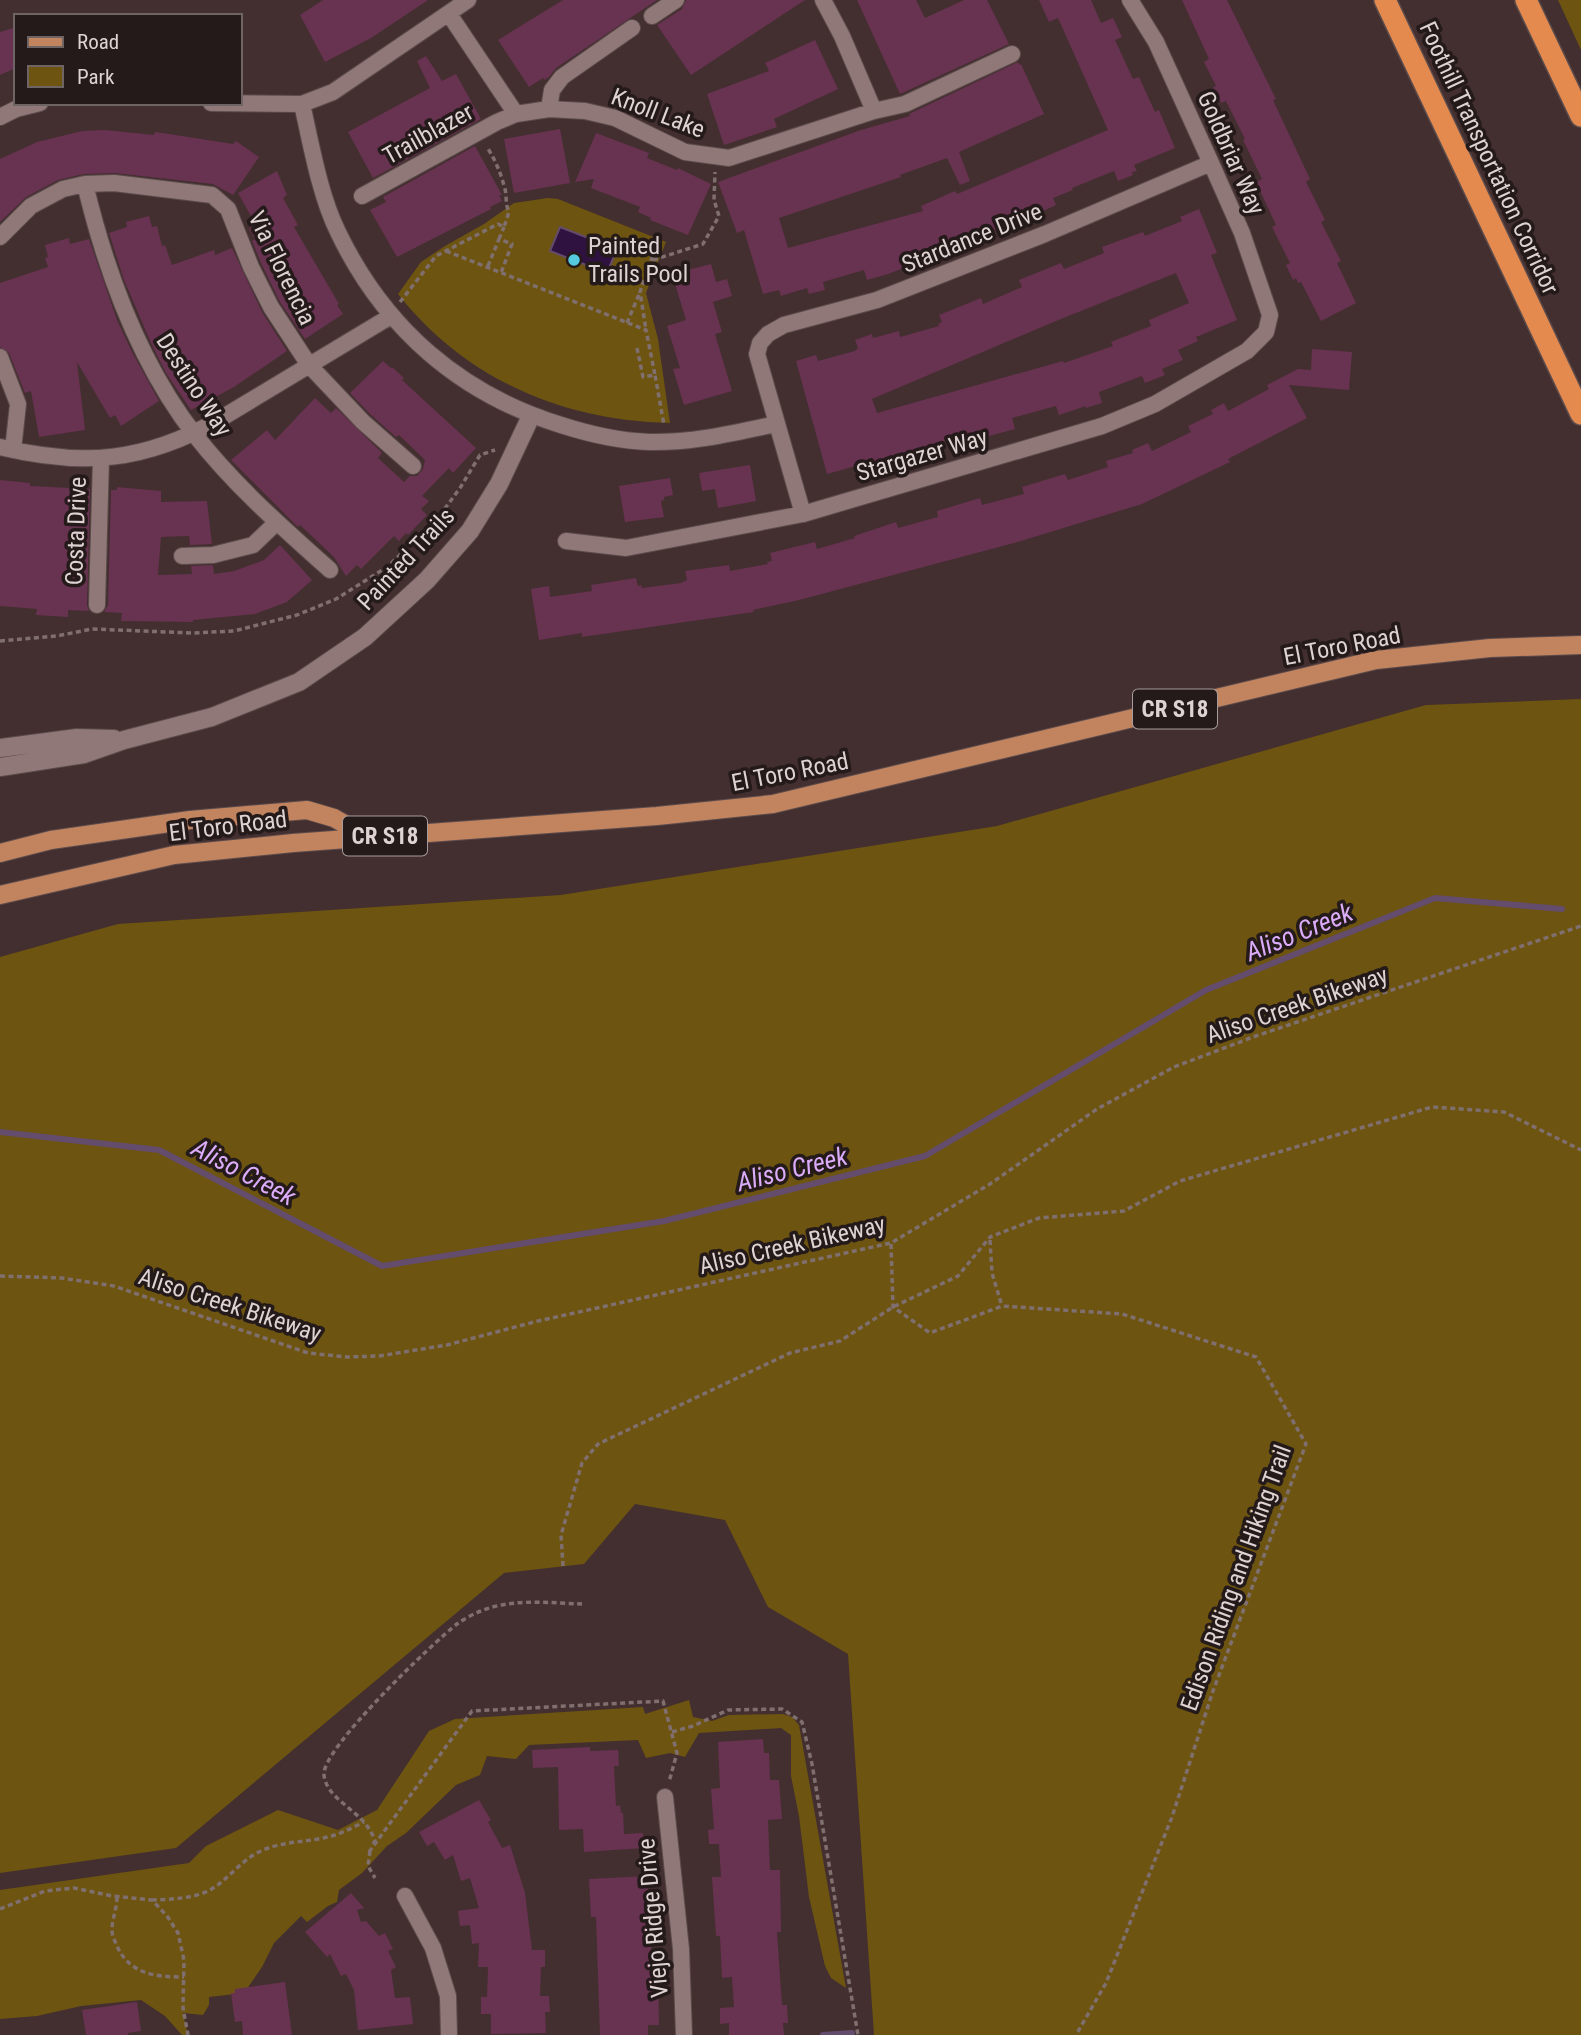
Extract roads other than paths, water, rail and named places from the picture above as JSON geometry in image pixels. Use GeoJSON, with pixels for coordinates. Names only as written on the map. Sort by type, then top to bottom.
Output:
{"type":"FeatureCollection","features":[{"type":"Feature","properties":{"kind":"highway","name":"Foothill Transportation Corridor"},"geometry":{"type":"LineString","coordinates":[[1385,0],[1581,414]]}},
{"type":"Feature","properties":{"kind":"highway"},"geometry":{"type":"LineString","coordinates":[[1526,0],[1581,117]]}},
{"type":"Feature","properties":{"kind":"main road","name":"El Toro Road"},"geometry":{"type":"LineString","coordinates":[[0,895],[174,855],[774,804],[1376,660],[1490,648],[1581,645]]}},
{"type":"Feature","properties":{"kind":"main road"},"geometry":{"type":"LineString","coordinates":[[0,853],[51,840],[190,820],[307,810],[334,818],[367,837]]}},
{"type":"Feature","properties":{"kind":"street"},"geometry":{"type":"LineString","coordinates":[[242,103],[302,104],[333,92],[468,0]]}},
{"type":"Feature","properties":{"kind":"street"},"geometry":{"type":"LineString","coordinates":[[652,16],[676,0]]}},
{"type":"Feature","properties":{"kind":"street"},"geometry":{"type":"LineString","coordinates":[[823,0],[842,36],[874,111]]}},
{"type":"Feature","properties":{"kind":"street","name":"Goldbriar Way"},"geometry":{"type":"LineString","coordinates":[[1130,0],[1156,42],[1242,233],[1270,315],[1266,332]]}},
{"type":"Feature","properties":{"kind":"street"},"geometry":{"type":"LineString","coordinates":[[449,14],[516,114]]}},
{"type":"Feature","properties":{"kind":"street"},"geometry":{"type":"LineString","coordinates":[[549,108],[552,90],[562,76],[632,29]]}},
{"type":"Feature","properties":{"kind":"street","name":"Knoll Lake"},"geometry":{"type":"LineString","coordinates":[[516,114],[549,108],[585,111],[614,118],[685,152],[729,158],[874,111],[905,104],[1012,54]]}},
{"type":"Feature","properties":{"kind":"street"},"geometry":{"type":"LineString","coordinates":[[302,104],[315,164],[337,231],[391,315],[423,350],[458,377],[491,397],[531,416],[592,434],[649,442],[711,438],[776,424],[803,513]]}},
{"type":"Feature","properties":{"kind":"street"},"geometry":{"type":"LineString","coordinates":[[0,117],[16,108],[30,105]]}},
{"type":"Feature","properties":{"kind":"street","name":"Trailblazer"},"geometry":{"type":"LineString","coordinates":[[362,196],[516,114]]}},
{"type":"Feature","properties":{"kind":"street","name":"Stardance Drive"},"geometry":{"type":"LineString","coordinates":[[776,424],[757,354],[760,343],[768,334],[784,325],[877,300],[1045,234],[1212,163]]}},
{"type":"Feature","properties":{"kind":"street","name":"Via Florencia"},"geometry":{"type":"LineString","coordinates":[[0,237],[30,206],[63,189],[85,184],[114,183],[212,195],[228,209],[250,267],[271,307],[309,365],[363,422],[414,466]]}},
{"type":"Feature","properties":{"kind":"street","name":"Destino Way"},"geometry":{"type":"LineString","coordinates":[[85,184],[114,284],[158,380],[194,434],[231,477],[330,570]]}},
{"type":"Feature","properties":{"kind":"street"},"geometry":{"type":"LineString","coordinates":[[0,357],[18,404],[7,449],[57,459],[128,456],[194,434],[391,315]]}},
{"type":"Feature","properties":{"kind":"street","name":"Stargazer Way"},"geometry":{"type":"LineString","coordinates":[[566,541],[626,548],[803,513],[1102,426],[1155,404],[1247,351],[1266,332]]}},
{"type":"Feature","properties":{"kind":"street","name":"Painted Trails"},"geometry":{"type":"LineString","coordinates":[[0,767],[84,754],[124,740],[212,717],[299,682],[365,637],[427,580],[470,531],[499,484],[531,416]]}},
{"type":"Feature","properties":{"kind":"street","name":"Costa Drive"},"geometry":{"type":"LineString","coordinates":[[97,606],[101,458]]}},
{"type":"Feature","properties":{"kind":"street"},"geometry":{"type":"LineString","coordinates":[[182,556],[213,555],[253,545],[277,522]]}},
{"type":"Feature","properties":{"kind":"street","name":"Painted Trails"},"geometry":{"type":"LineString","coordinates":[[0,748],[77,738],[124,740]]}},
{"type":"Feature","properties":{"kind":"street","name":"Viejo Ridge Drive"},"geometry":{"type":"LineString","coordinates":[[665,1797],[681,1949],[684,2035]]}},
{"type":"Feature","properties":{"kind":"street"},"geometry":{"type":"LineString","coordinates":[[405,1896],[433,1948],[448,1996],[449,2035]]}},
{"type":"Feature","properties":{"kind":"waterway","name":"Aliso Creek"},"geometry":{"type":"LineString","coordinates":[[0,1132],[159,1150],[382,1266],[664,1221],[925,1156],[1206,990],[1435,898],[1562,909]]}},
{"type":"Feature","properties":{"kind":"waterway"},"geometry":{"type":"LineString","coordinates":[[823,2035],[852,2033]]}},
{"type":"Feature","properties":{"kind":"place","name":"Painted Trails Pool"},"geometry":{"type":"Point","coordinates":[574,260]}}]}
